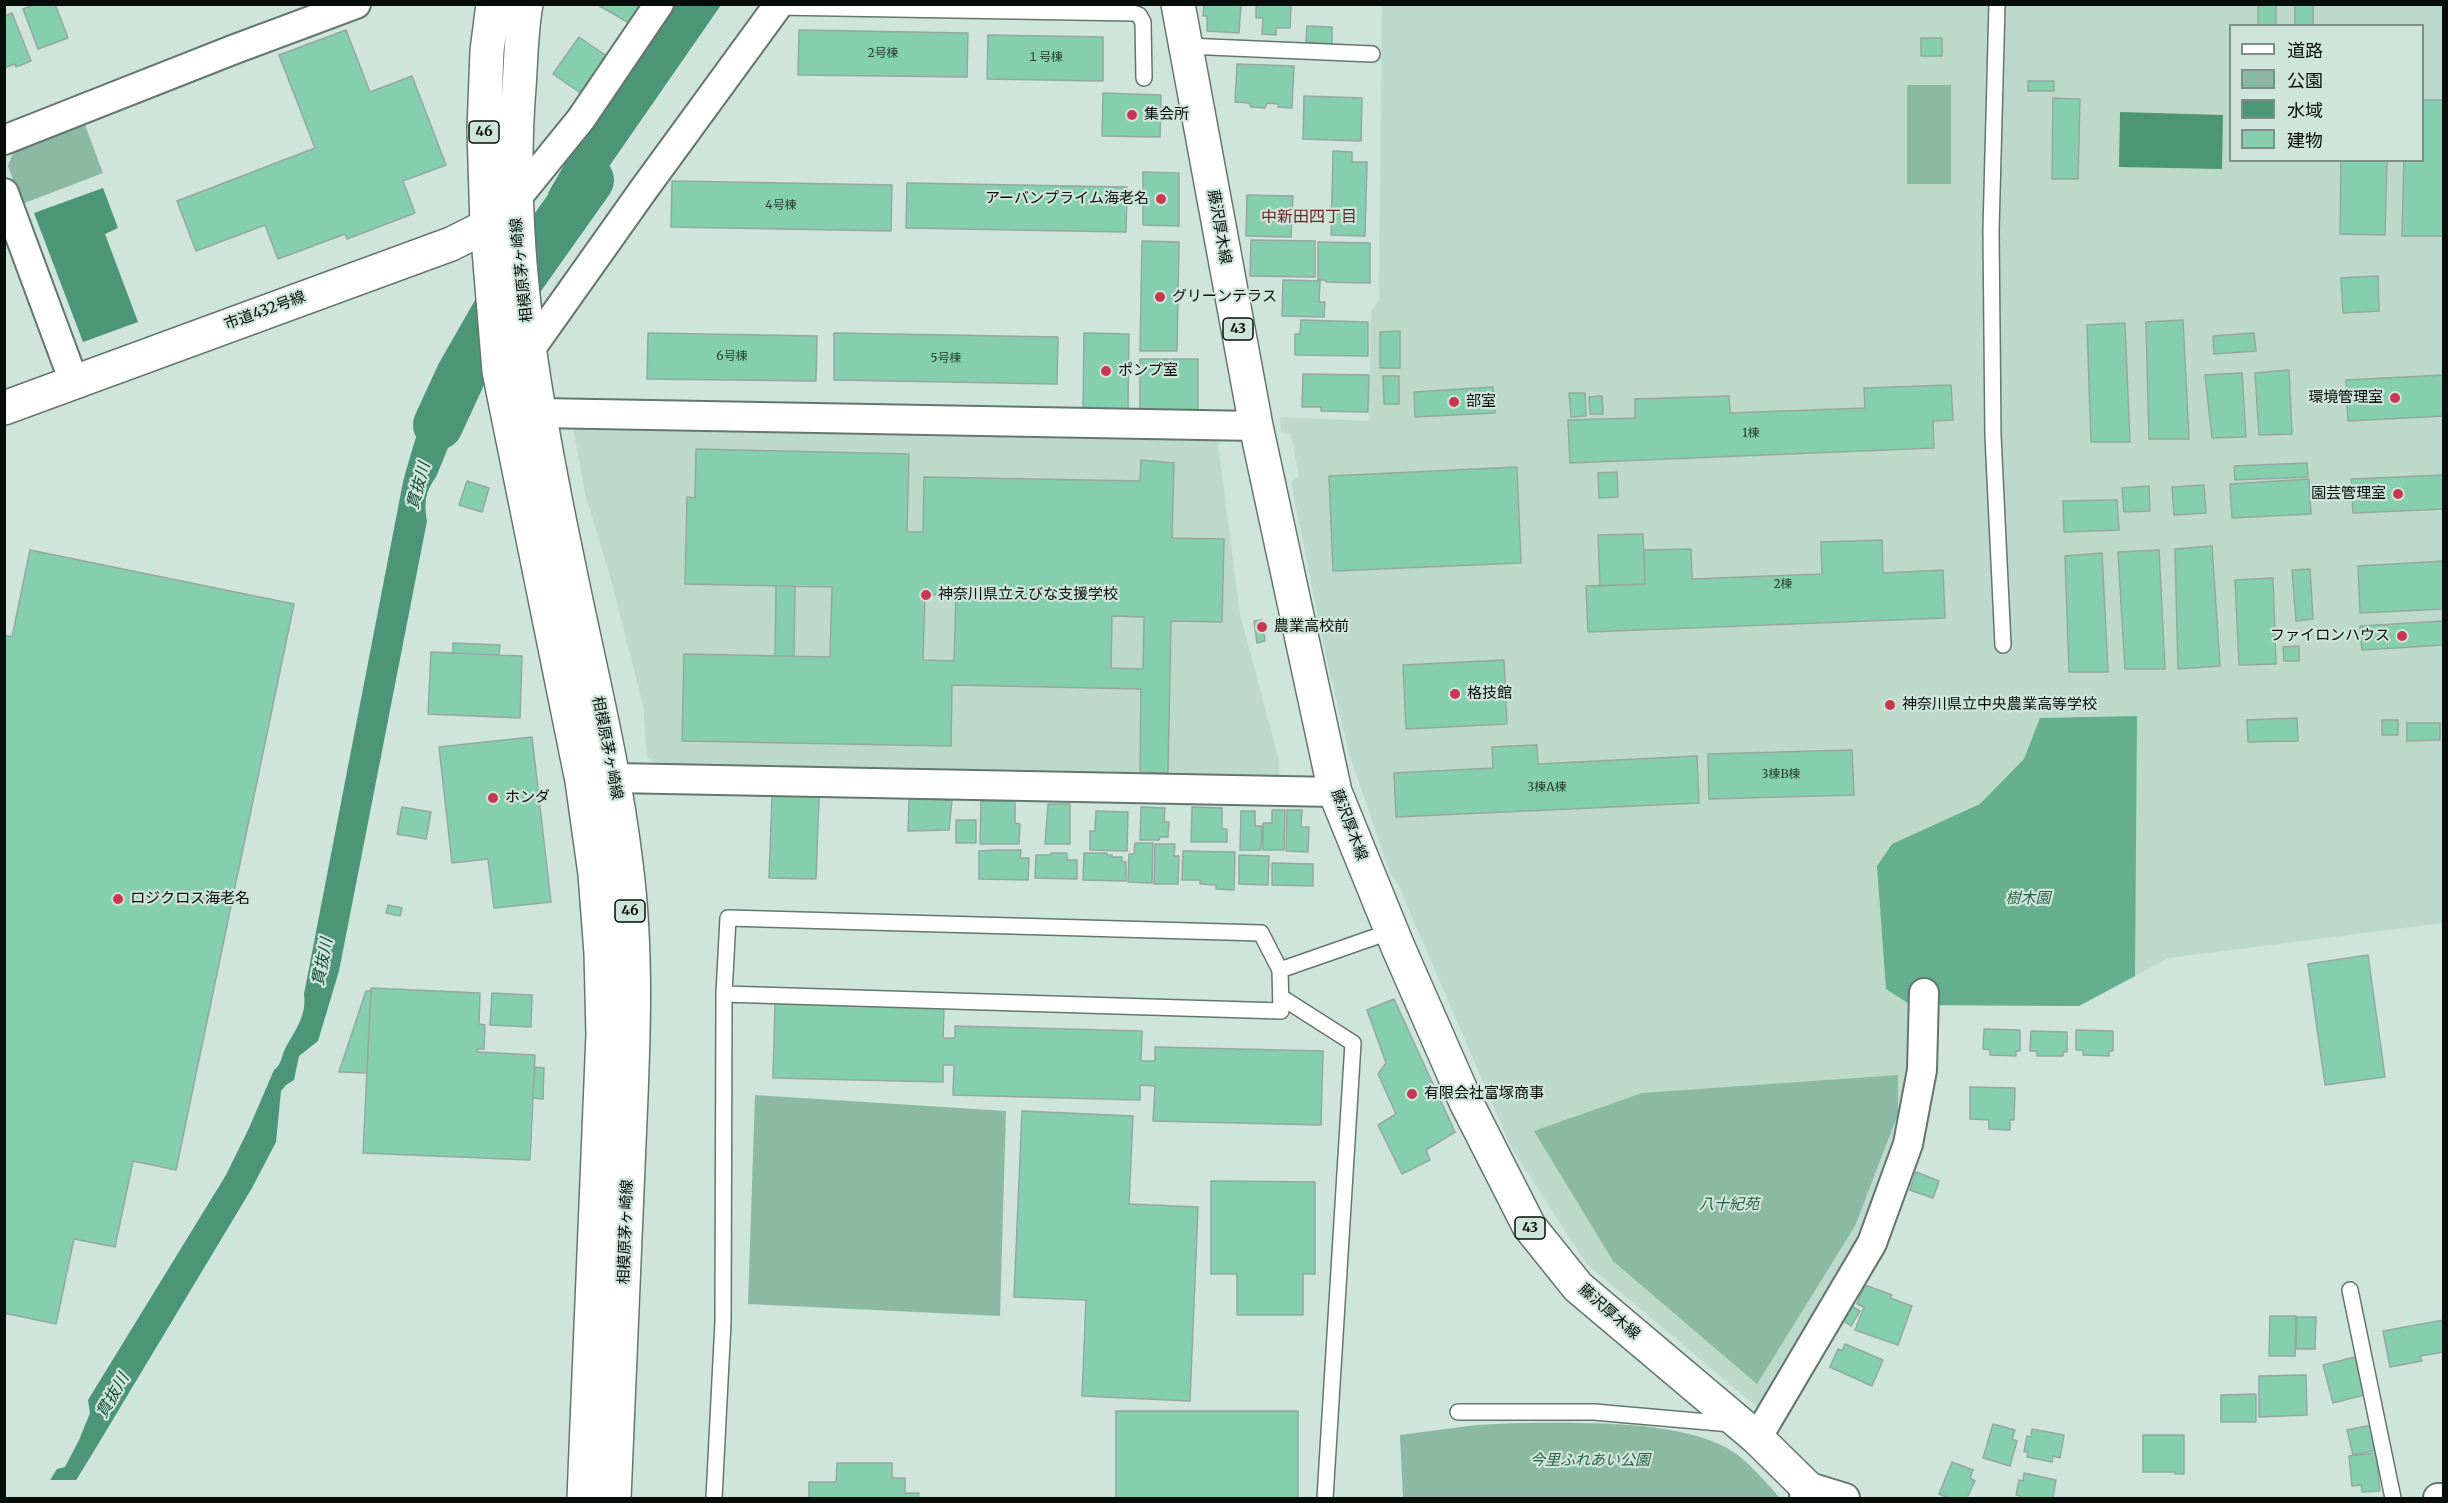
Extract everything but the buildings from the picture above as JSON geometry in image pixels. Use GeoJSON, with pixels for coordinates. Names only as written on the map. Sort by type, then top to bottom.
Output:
{"type":"FeatureCollection","features":[{"type":"Feature","properties":{"kind":"main road","name":"相模原茅ヶ崎線"},"geometry":{"type":"LineString","coordinates":[[493,4],[486,51],[484,130],[506,217],[568,566],[614,778],[627,867],[634,950],[633,1035],[614,1498]]}},
{"type":"Feature","properties":{"kind":"main road","name":"相模原茅ヶ崎線"},"geometry":{"type":"LineString","coordinates":[[526,4],[506,217],[489,259],[501,381],[582,781],[595,874],[601,953],[603,1034],[584,1498]]}},
{"type":"Feature","properties":{"kind":"main road","name":"藤沢厚木線"},"geometry":{"type":"LineString","coordinates":[[1179,4],[1256,426],[1335,792],[1392,931],[1466,1102],[1529,1226],[1578,1287],[1750,1432],[1809,1494]]}},
{"type":"Feature","properties":{"kind":"main road","name":"市道432号線"},"geometry":{"type":"LineString","coordinates":[[4,408],[451,244],[506,217]]}},
{"type":"Feature","properties":{"kind":"street"},"geometry":{"type":"LineString","coordinates":[[4,140],[224,53],[356,4]]}},
{"type":"Feature","properties":{"kind":"street"},"geometry":{"type":"LineString","coordinates":[[506,217],[581,119],[659,4]]}},
{"type":"Feature","properties":{"kind":"street"},"geometry":{"type":"LineString","coordinates":[[501,381],[529,340],[778,6]]}},
{"type":"Feature","properties":{"kind":"street"},"geometry":{"type":"LineString","coordinates":[[4,193],[74,382]]}},
{"type":"Feature","properties":{"kind":"street"},"geometry":{"type":"LineString","coordinates":[[540,413],[1256,426]]}},
{"type":"Feature","properties":{"kind":"street"},"geometry":{"type":"LineString","coordinates":[[614,778],[1335,792]]}},
{"type":"Feature","properties":{"kind":"street"},"geometry":{"type":"LineString","coordinates":[[1750,1432],[1872,1243],[1908,1144],[1922,1070],[1924,993]]}},
{"type":"Feature","properties":{"kind":"street"},"geometry":{"type":"LineString","coordinates":[[1809,1494],[1845,1498]]}},
{"type":"Feature","properties":{"kind":"street"},"geometry":{"type":"LineString","coordinates":[[2438,1498],[2444,1498]]}},
{"type":"Feature","properties":{"kind":"lane"},"geometry":{"type":"LineString","coordinates":[[1997,4],[1992,253],[1993,436],[2003,645]]}},
{"type":"Feature","properties":{"kind":"lane"},"geometry":{"type":"LineString","coordinates":[[778,6],[1133,13],[1139,15],[1143,22],[1144,78]]}},
{"type":"Feature","properties":{"kind":"lane"},"geometry":{"type":"LineString","coordinates":[[1186,46],[1372,54]]}},
{"type":"Feature","properties":{"kind":"lane"},"geometry":{"type":"LineString","coordinates":[[714,1498],[723,1322],[724,994],[728,918],[1261,933],[1280,970],[1281,1011],[724,994]]}},
{"type":"Feature","properties":{"kind":"lane"},"geometry":{"type":"LineString","coordinates":[[1280,970],[1392,931]]}},
{"type":"Feature","properties":{"kind":"lane"},"geometry":{"type":"LineString","coordinates":[[1281,997],[1353,1043],[1325,1498]]}},
{"type":"Feature","properties":{"kind":"lane"},"geometry":{"type":"LineString","coordinates":[[2350,1290],[2393,1498]]}},
{"type":"Feature","properties":{"kind":"lane"},"geometry":{"type":"LineString","coordinates":[[1458,1412],[1593,1412],[1659,1416],[1750,1432]]}},
{"type":"Feature","properties":{"kind":"shaded area","name":"神奈川県立中央農業高等学校"},"geometry":{"type":"Polygon","coordinates":[[[1382,5],[2443,5],[2443,923],[2168,958],[2079,1006],[1911,1005],[1914,1041],[1895,1170],[1773,1404],[1757,1407],[1587,1264],[1512,1149],[1397,882],[1390,873],[1349,753],[1326,657],[1291,482],[1299,476],[1291,434],[1281,431],[1280,417],[1369,421],[1371,311],[1379,301],[1382,5]]]}},
{"type":"Feature","properties":{"kind":"shaded area","name":"神奈川県立えびな支援学校"},"geometry":{"type":"Polygon","coordinates":[[[572,422],[1217,437],[1240,614],[1279,761],[1279,785],[662,770],[647,757],[643,705],[610,576],[585,493],[572,422]]]}},
{"type":"Feature","properties":{"kind":"green space"},"geometry":{"type":"Polygon","coordinates":[[[1907,85],[1951,85],[1951,184],[1907,184],[1907,85]]]}},
{"type":"Feature","properties":{"kind":"green space"},"geometry":{"type":"Polygon","coordinates":[[[84,122],[103,173],[22,204],[8,166],[15,148],[84,122]]]}},
{"type":"Feature","properties":{"kind":"green space","name":"樹木園"},"geometry":{"type":"Polygon","coordinates":[[[2137,716],[2135,976],[2079,1006],[1911,1005],[1886,989],[1877,866],[1892,844],[1980,804],[2024,759],[2040,718],[2137,716]]]}},
{"type":"Feature","properties":{"kind":"green space","name":"八十紀苑"},"geometry":{"type":"Polygon","coordinates":[[[1898,1075],[1898,1114],[1855,1226],[1757,1384],[1613,1261],[1534,1131],[1642,1093],[1898,1075]]]}},
{"type":"Feature","properties":{"kind":"green space"},"geometry":{"type":"Polygon","coordinates":[[[755,1095],[1006,1111],[1000,1316],[748,1304],[755,1095]]]}},
{"type":"Feature","properties":{"kind":"green space","name":"今里ふれあい公園"},"geometry":{"type":"Polygon","coordinates":[[[1519,1423],[1630,1425],[1689,1434],[1714,1442],[1735,1453],[1780,1498],[1403,1498],[1400,1435],[1476,1425],[1519,1423]]]}},
{"type":"Feature","properties":{"kind":"water"},"geometry":{"type":"Polygon","coordinates":[[[673,5],[721,5],[576,214],[552,257],[548,193],[579,139],[673,5]]]}},
{"type":"Feature","properties":{"kind":"water"},"geometry":{"type":"Polygon","coordinates":[[[2120,112],[2223,115],[2222,169],[2119,167],[2120,112]]]}},
{"type":"Feature","properties":{"kind":"water"},"geometry":{"type":"Polygon","coordinates":[[[103,188],[118,228],[105,234],[138,322],[83,342],[34,213],[103,188]]]}},
{"type":"Feature","properties":{"kind":"water","name":"貫抜川"},"geometry":{"type":"Polygon","coordinates":[[[461,333],[471,392],[426,498],[427,521],[339,971],[318,1041],[299,1056],[294,1080],[281,1091],[276,1142],[252,1188],[91,1456],[65,1498],[39,1498],[57,1469],[65,1467],[90,1413],[88,1400],[226,1175],[274,1070],[280,1063],[302,1016],[304,994],[403,482],[434,386],[461,333]]]}},
{"type":"Feature","properties":{"kind":"pier"},"geometry":{"type":"Polygon","coordinates":[[[47,1480],[79,1480],[68,1498],[36,1498],[47,1480]]]}},
{"type":"Feature","properties":{"kind":"waterway"},"geometry":{"type":"LineString","coordinates":[[438,425],[461,375],[504,300],[589,180]]}},
{"type":"Feature","properties":{"kind":"place","name":"集会所"},"geometry":{"type":"Point","coordinates":[1132,115]}},
{"type":"Feature","properties":{"kind":"place","name":"アーバンプライム海老名"},"geometry":{"type":"Point","coordinates":[1161,199]}},
{"type":"Feature","properties":{"kind":"place","name":"グリーンテラス"},"geometry":{"type":"Point","coordinates":[1160,297]}},
{"type":"Feature","properties":{"kind":"place","name":"ポンプ室"},"geometry":{"type":"Point","coordinates":[1106,371]}},
{"type":"Feature","properties":{"kind":"place","name":"環境管理室"},"geometry":{"type":"Point","coordinates":[2395,398]}},
{"type":"Feature","properties":{"kind":"place","name":"部室"},"geometry":{"type":"Point","coordinates":[1454,402]}},
{"type":"Feature","properties":{"kind":"place","name":"園芸管理室"},"geometry":{"type":"Point","coordinates":[2398,494]}},
{"type":"Feature","properties":{"kind":"place","name":"神奈川県立えびな支援学校"},"geometry":{"type":"Point","coordinates":[926,595]}},
{"type":"Feature","properties":{"kind":"place","name":"農業高校前"},"geometry":{"type":"Point","coordinates":[1262,627]}},
{"type":"Feature","properties":{"kind":"place","name":"ファイロンハウス"},"geometry":{"type":"Point","coordinates":[2402,636]}},
{"type":"Feature","properties":{"kind":"place","name":"格技館"},"geometry":{"type":"Point","coordinates":[1455,694]}},
{"type":"Feature","properties":{"kind":"place","name":"神奈川県立中央農業高等学校"},"geometry":{"type":"Point","coordinates":[1890,705]}},
{"type":"Feature","properties":{"kind":"place","name":"ホンダ"},"geometry":{"type":"Point","coordinates":[493,798]}},
{"type":"Feature","properties":{"kind":"place","name":"ロジクロス海老名"},"geometry":{"type":"Point","coordinates":[118,899]}},
{"type":"Feature","properties":{"kind":"place","name":"有限会社富塚商事"},"geometry":{"type":"Point","coordinates":[1412,1094]}},
{"type":"Feature","properties":{"kind":"district","name":"中新田四丁目"},"geometry":{"type":"Point","coordinates":[1309,217]}}]}
